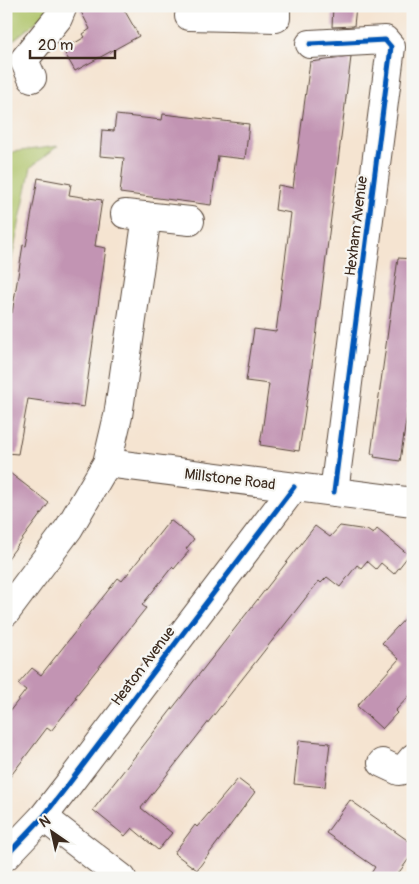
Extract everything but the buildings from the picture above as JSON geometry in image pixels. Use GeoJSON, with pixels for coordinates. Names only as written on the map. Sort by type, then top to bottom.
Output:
{"type":"FeatureCollection","features":[{"type":"Feature","properties":{"kind":"street"},"geometry":{"type":"LineString","coordinates":[[32,78],[24,60],[58,18],[63,6]]}},
{"type":"Feature","properties":{"kind":"street"},"geometry":{"type":"LineString","coordinates":[[189,16],[276,18],[276,6]]}},
{"type":"Feature","properties":{"kind":"street","name":"Hexham Avenue"},"geometry":{"type":"LineString","coordinates":[[310,44],[385,40],[391,47],[334,492]]}},
{"type":"Feature","properties":{"kind":"street"},"geometry":{"type":"LineString","coordinates":[[6,612],[68,528],[107,463],[118,416],[136,215],[190,221]]}},
{"type":"Feature","properties":{"kind":"street","name":"Millstone Road"},"geometry":{"type":"LineString","coordinates":[[107,463],[413,502]]}},
{"type":"Feature","properties":{"kind":"street","name":"Heaton Avenue"},"geometry":{"type":"LineString","coordinates":[[6,856],[43,817],[294,486]]}},
{"type":"Feature","properties":{"kind":"street"},"geometry":{"type":"LineString","coordinates":[[382,763],[399,771],[403,770],[413,758]]}},
{"type":"Feature","properties":{"kind":"street"},"geometry":{"type":"LineString","coordinates":[[43,817],[122,878]]}},
{"type":"Feature","properties":{"kind":"green space"},"geometry":{"type":"Polygon","coordinates":[[[6,6],[47,6],[51,10],[6,46],[6,6]]]}},
{"type":"Feature","properties":{"kind":"green space"},"geometry":{"type":"Polygon","coordinates":[[[58,146],[31,167],[6,287],[6,158],[12,152],[58,146]]]}},
{"type":"Feature","properties":{"kind":"cycle path"},"geometry":{"type":"LineString","coordinates":[[310,44],[385,40],[391,47],[334,492]]}},
{"type":"Feature","properties":{"kind":"cycle path"},"geometry":{"type":"LineString","coordinates":[[6,856],[43,817],[68,785],[294,487]]}}]}
